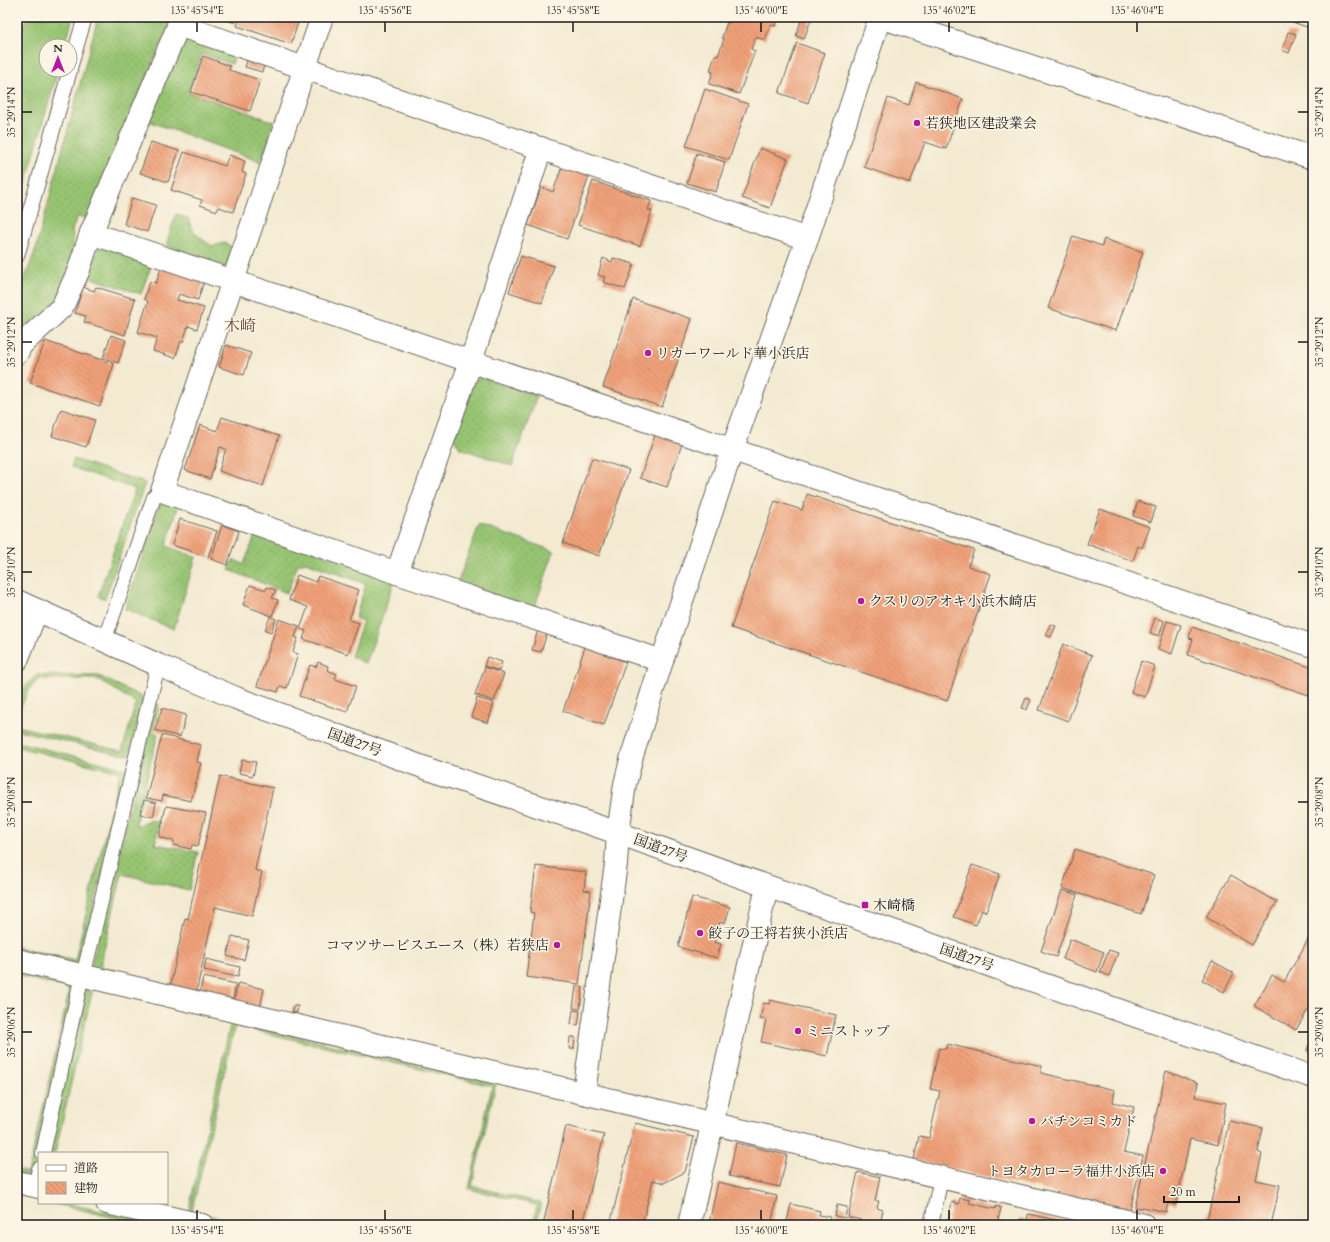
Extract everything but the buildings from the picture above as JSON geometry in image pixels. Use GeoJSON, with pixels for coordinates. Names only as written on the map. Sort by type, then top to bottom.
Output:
{"type":"FeatureCollection","features":[{"type":"Feature","properties":{"kind":"main road"},"geometry":{"type":"LineString","coordinates":[[322,17],[162,491],[397,573],[662,661]]}},
{"type":"Feature","properties":{"kind":"main road"},"geometry":{"type":"LineString","coordinates":[[584,1093],[615,871],[618,833],[625,784],[632,756],[732,450],[807,239],[880,17],[1313,158]]}},
{"type":"Feature","properties":{"kind":"main road"},"geometry":{"type":"LineString","coordinates":[[17,353],[21,345],[62,307],[78,272],[91,233],[180,21],[304,69],[807,239]]}},
{"type":"Feature","properties":{"kind":"main road"},"geometry":{"type":"LineString","coordinates":[[397,573],[471,361],[541,148]]}},
{"type":"Feature","properties":{"kind":"main road"},"geometry":{"type":"LineString","coordinates":[[91,233],[1313,646]]}},
{"type":"Feature","properties":{"kind":"main road","name":"国道27号"},"geometry":{"type":"LineString","coordinates":[[17,601],[158,665],[236,698],[432,770],[618,833],[767,887],[1313,1077]]}},
{"type":"Feature","properties":{"kind":"main road"},"geometry":{"type":"LineString","coordinates":[[17,660],[37,610]]}},
{"type":"Feature","properties":{"kind":"main road"},"geometry":{"type":"LineString","coordinates":[[689,1225],[767,887]]}},
{"type":"Feature","properties":{"kind":"main road"},"geometry":{"type":"LineString","coordinates":[[17,960],[942,1178],[1112,1221],[1144,1225]]}},
{"type":"Feature","properties":{"kind":"main road"},"geometry":{"type":"LineString","coordinates":[[111,1204],[202,1225]]}},
{"type":"Feature","properties":{"kind":"lane"},"geometry":{"type":"LineString","coordinates":[[78,41],[85,17]]}},
{"type":"Feature","properties":{"kind":"lane"},"geometry":{"type":"LineString","coordinates":[[17,256],[67,78]]}},
{"type":"Feature","properties":{"kind":"lane"},"geometry":{"type":"LineString","coordinates":[[104,641],[154,497],[162,491]]}},
{"type":"Feature","properties":{"kind":"lane"},"geometry":{"type":"LineString","coordinates":[[43,1152],[82,975],[86,964],[158,665]]}},
{"type":"Feature","properties":{"kind":"lane"},"geometry":{"type":"LineString","coordinates":[[931,1225],[942,1178]]}},
{"type":"Feature","properties":{"kind":"green space"},"geometry":{"type":"Polygon","coordinates":[[[28,17],[73,17],[67,38],[38,38],[38,78],[56,78],[17,214],[17,40],[28,17]]]}},
{"type":"Feature","properties":{"kind":"green space"},"geometry":{"type":"Polygon","coordinates":[[[98,17],[172,17],[89,218],[77,217],[72,230],[74,248],[67,279],[55,303],[17,334],[17,291],[27,273],[36,248],[98,17]]]}},
{"type":"Feature","properties":{"kind":"green space"},"geometry":{"type":"Polygon","coordinates":[[[186,37],[235,54],[232,64],[202,54],[188,92],[275,122],[261,162],[148,121],[182,38],[186,37]]]}},
{"type":"Feature","properties":{"kind":"green space"},"geometry":{"type":"Polygon","coordinates":[[[176,214],[189,219],[194,232],[212,246],[225,243],[234,248],[227,267],[168,246],[167,242],[176,214]]]}},
{"type":"Feature","properties":{"kind":"green space"},"geometry":{"type":"Polygon","coordinates":[[[104,247],[152,263],[141,294],[88,277],[98,249],[104,247]]]}},
{"type":"Feature","properties":{"kind":"green space"},"geometry":{"type":"Polygon","coordinates":[[[481,377],[537,396],[512,466],[460,448],[453,438],[473,381],[481,377]]]}},
{"type":"Feature","properties":{"kind":"green space"},"geometry":{"type":"Polygon","coordinates":[[[74,459],[145,483],[105,599],[98,596],[135,489],[71,467],[74,459]]]}},
{"type":"Feature","properties":{"kind":"green space"},"geometry":{"type":"Polygon","coordinates":[[[166,500],[179,504],[166,546],[196,557],[174,629],[125,609],[160,503],[166,500]]]}},
{"type":"Feature","properties":{"kind":"green space"},"geometry":{"type":"Polygon","coordinates":[[[479,525],[554,551],[533,612],[456,587],[479,525]]]}},
{"type":"Feature","properties":{"kind":"green space"},"geometry":{"type":"Polygon","coordinates":[[[257,531],[395,579],[366,664],[351,656],[363,621],[355,618],[366,584],[306,562],[298,564],[287,593],[229,570],[233,560],[244,564],[257,531]]]}},
{"type":"Feature","properties":{"kind":"green space"},"geometry":{"type":"Polygon","coordinates":[[[37,675],[99,676],[142,697],[142,703],[129,755],[119,754],[17,730],[17,726],[122,751],[136,703],[98,679],[39,679],[28,692],[17,715],[17,696],[19,692],[37,675]]]}},
{"type":"Feature","properties":{"kind":"green space"},"geometry":{"type":"Polygon","coordinates":[[[155,704],[159,705],[153,732],[158,734],[137,816],[136,826],[150,820],[160,822],[155,844],[198,852],[189,890],[122,874],[100,966],[118,971],[120,975],[96,969],[91,966],[155,704]]]}},
{"type":"Feature","properties":{"kind":"green space"},"geometry":{"type":"Polygon","coordinates":[[[17,742],[127,769],[81,961],[76,963],[17,950],[17,947],[75,960],[120,772],[17,747],[17,742]]]}},
{"type":"Feature","properties":{"kind":"green space"},"geometry":{"type":"Polygon","coordinates":[[[17,971],[75,984],[32,1177],[17,1174],[17,1170],[28,1173],[69,992],[66,987],[17,976],[17,971]]]}},
{"type":"Feature","properties":{"kind":"green space"},"geometry":{"type":"Polygon","coordinates":[[[87,987],[93,988],[55,1152],[48,1152],[85,989],[87,987]]]}},
{"type":"Feature","properties":{"kind":"green space"},"geometry":{"type":"Polygon","coordinates":[[[231,1021],[496,1083],[472,1186],[541,1203],[536,1225],[533,1225],[537,1205],[469,1189],[492,1086],[235,1026],[192,1211],[251,1225],[233,1225],[188,1214],[231,1021]]]}},
{"type":"Feature","properties":{"kind":"green space"},"geometry":{"type":"Polygon","coordinates":[[[55,1204],[70,1204],[161,1225],[146,1225],[55,1204]]]}},
{"type":"Feature","properties":{"kind":"place","name":"若狭地区建設業会"},"geometry":{"type":"Point","coordinates":[917,123]}},
{"type":"Feature","properties":{"kind":"place","name":"リカーワールド華小浜店"},"geometry":{"type":"Point","coordinates":[648,353]}},
{"type":"Feature","properties":{"kind":"place","name":"クスリのアオキ小浜木崎店"},"geometry":{"type":"Point","coordinates":[861,601]}},
{"type":"Feature","properties":{"kind":"place","name":"木崎橋"},"geometry":{"type":"Point","coordinates":[865,905]}},
{"type":"Feature","properties":{"kind":"place","name":"餃子の王将若狭小浜店"},"geometry":{"type":"Point","coordinates":[700,933]}},
{"type":"Feature","properties":{"kind":"place","name":"コマツサービスエース（株）若狭店"},"geometry":{"type":"Point","coordinates":[557,945]}},
{"type":"Feature","properties":{"kind":"place","name":"ミニストップ"},"geometry":{"type":"Point","coordinates":[798,1031]}},
{"type":"Feature","properties":{"kind":"place","name":"パチンコミカド"},"geometry":{"type":"Point","coordinates":[1032,1121]}},
{"type":"Feature","properties":{"kind":"place","name":"トヨタカローラ福井小浜店"},"geometry":{"type":"Point","coordinates":[1163,1171]}},
{"type":"Feature","properties":{"kind":"district","name":"木崎"},"geometry":{"type":"Point","coordinates":[240,325]}}]}
